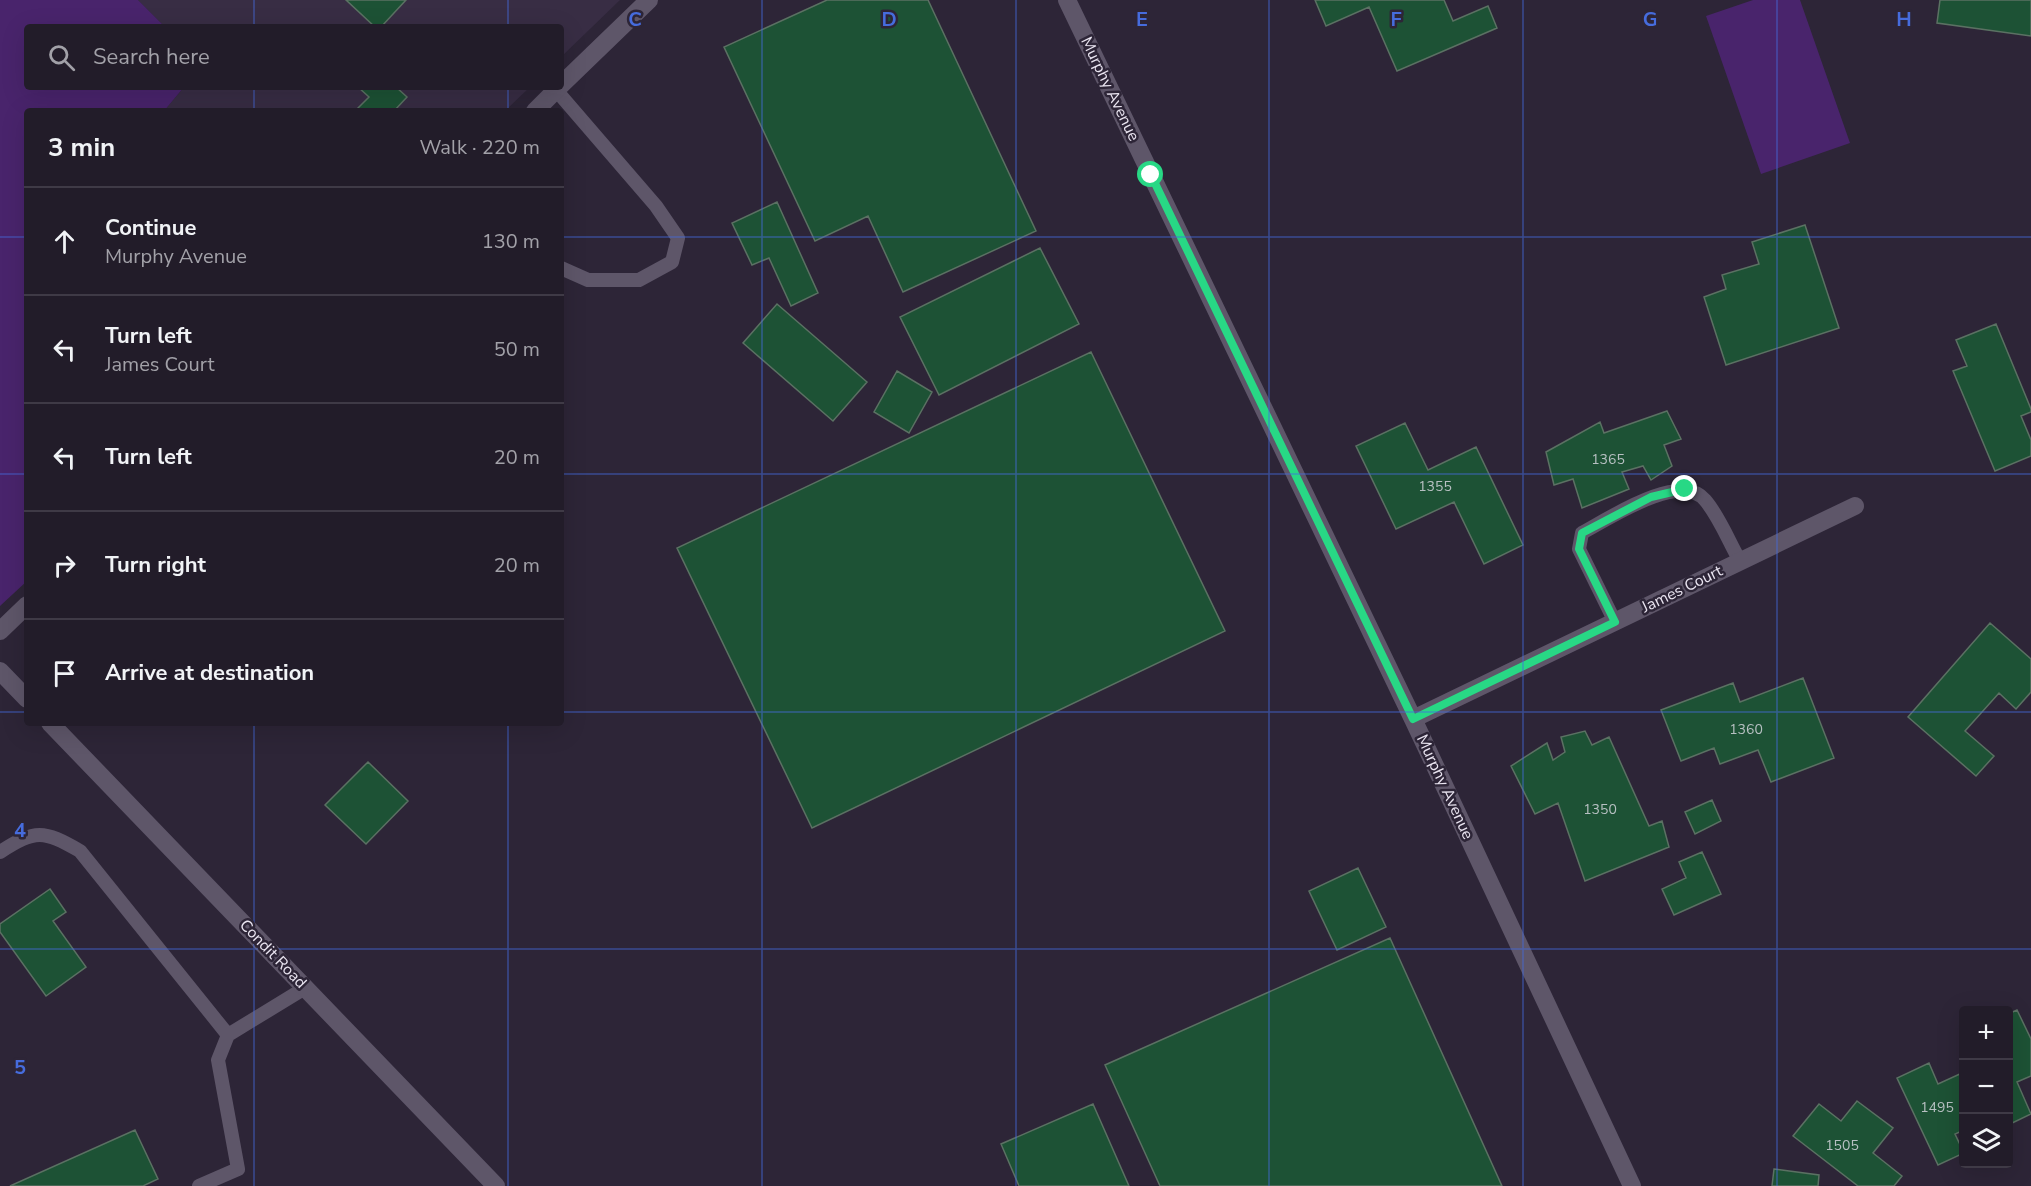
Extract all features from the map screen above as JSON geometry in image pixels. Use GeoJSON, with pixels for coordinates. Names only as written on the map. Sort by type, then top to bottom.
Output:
{"type":"FeatureCollection","features":[{"type":"Feature","properties":{"kind":"street"},"geometry":{"type":"LineString","coordinates":[[564,82],[649,0]]}},
{"type":"Feature","properties":{"kind":"street","name":"Murphy Avenue"},"geometry":{"type":"LineString","coordinates":[[1067,0],[1413,719],[1632,1186]]}},
{"type":"Feature","properties":{"kind":"street"},"geometry":{"type":"LineString","coordinates":[[538,108],[556,90]]}},
{"type":"Feature","properties":{"kind":"street","name":"James Court"},"geometry":{"type":"LineString","coordinates":[[1413,719],[1855,506]]}},
{"type":"Feature","properties":{"kind":"street"},"geometry":{"type":"LineString","coordinates":[[0,631],[24,608]]}},
{"type":"Feature","properties":{"kind":"street"},"geometry":{"type":"LineString","coordinates":[[0,671],[24,696]]}},
{"type":"Feature","properties":{"kind":"street","name":"Condit Road"},"geometry":{"type":"LineString","coordinates":[[53,726],[496,1186]]}},
{"type":"Feature","properties":{"kind":"lane"},"geometry":{"type":"LineString","coordinates":[[561,90],[656,206],[678,238],[672,262],[639,280],[588,280],[564,268]]}},
{"type":"Feature","properties":{"kind":"lane"},"geometry":{"type":"LineString","coordinates":[[1615,622],[1579,549],[1582,533],[1651,497],[1685,489],[1704,499],[1740,561]]}},
{"type":"Feature","properties":{"kind":"lane"},"geometry":{"type":"LineString","coordinates":[[0,852],[25,836],[52,835],[80,851],[228,1035]]}},
{"type":"Feature","properties":{"kind":"lane"},"geometry":{"type":"LineString","coordinates":[[199,1186],[238,1169],[218,1060],[228,1035],[305,988]]}},
{"type":"Feature","properties":{"kind":"shaded area"},"geometry":{"type":"Polygon","coordinates":[[[0,0],[138,0],[162,24],[24,24],[24,90],[182,90],[166,108],[24,108],[24,584],[0,606],[0,0]]]}},
{"type":"Feature","properties":{"kind":"shaded area"},"geometry":{"type":"Polygon","coordinates":[[[138,0],[620,0],[564,54],[564,24],[162,24],[138,0]]]}},
{"type":"Feature","properties":{"kind":"shaded area"},"geometry":{"type":"Polygon","coordinates":[[[1753,0],[1800,0],[1850,143],[1761,174],[1706,16],[1753,0]]]}},
{"type":"Feature","properties":{"kind":"shaded area"},"geometry":{"type":"Polygon","coordinates":[[[182,90],[527,90],[508,108],[166,108],[182,90]]]}},
{"type":"Feature","properties":{"kind":"building"},"geometry":{"type":"Polygon","coordinates":[[[346,0],[406,0],[384,24],[372,24],[346,0]]]}},
{"type":"Feature","properties":{"kind":"building"},"geometry":{"type":"Polygon","coordinates":[[[827,0],[928,0],[1036,231],[903,292],[868,216],[815,241],[724,47],[827,0]]]}},
{"type":"Feature","properties":{"kind":"building"},"geometry":{"type":"Polygon","coordinates":[[[1315,0],[1444,0],[1453,21],[1488,6],[1497,28],[1397,71],[1369,7],[1326,26],[1315,0]]]}},
{"type":"Feature","properties":{"kind":"building"},"geometry":{"type":"Polygon","coordinates":[[[1940,0],[2031,0],[2031,36],[1937,23],[1940,0]]]}},
{"type":"Feature","properties":{"kind":"building"},"geometry":{"type":"Polygon","coordinates":[[[361,90],[399,90],[407,97],[397,108],[358,108],[369,97],[361,90]]]}},
{"type":"Feature","properties":{"kind":"building"},"geometry":{"type":"Polygon","coordinates":[[[777,202],[818,293],[791,306],[769,258],[752,265],[732,223],[777,202]]]}},
{"type":"Feature","properties":{"kind":"building"},"geometry":{"type":"Polygon","coordinates":[[[1805,225],[1839,328],[1726,365],[1704,297],[1726,289],[1722,275],[1759,264],[1752,242],[1805,225]]]}},
{"type":"Feature","properties":{"kind":"building"},"geometry":{"type":"Polygon","coordinates":[[[1040,248],[1079,324],[939,395],[900,317],[1040,248]]]}},
{"type":"Feature","properties":{"kind":"building"},"geometry":{"type":"Polygon","coordinates":[[[777,304],[867,382],[833,421],[743,343],[777,304]]]}},
{"type":"Feature","properties":{"kind":"building"},"geometry":{"type":"Polygon","coordinates":[[[1996,324],[2031,409],[2031,412],[2021,416],[2031,440],[2031,456],[1995,471],[1953,371],[1967,366],[1956,340],[1996,324]]]}},
{"type":"Feature","properties":{"kind":"building"},"geometry":{"type":"Polygon","coordinates":[[[1091,352],[1225,631],[812,828],[677,548],[1091,352]]]}},
{"type":"Feature","properties":{"kind":"building"},"geometry":{"type":"Polygon","coordinates":[[[897,371],[932,392],[909,433],[874,412],[897,371]]]}},
{"type":"Feature","properties":{"kind":"building"},"geometry":{"type":"Polygon","coordinates":[[[1667,411],[1681,439],[1664,445],[1672,466],[1651,480],[1643,466],[1622,472],[1629,489],[1582,508],[1573,479],[1554,485],[1546,452],[1600,422],[1604,433],[1667,411]]]}},
{"type":"Feature","properties":{"kind":"building"},"geometry":{"type":"Polygon","coordinates":[[[1405,423],[1428,470],[1476,447],[1523,545],[1484,564],[1454,502],[1396,529],[1356,446],[1405,423]]]}},
{"type":"Feature","properties":{"kind":"building"},"geometry":{"type":"Polygon","coordinates":[[[1990,623],[2031,659],[2031,692],[2016,709],[1999,693],[1965,731],[1994,756],[1976,776],[1908,717],[1990,623]]]}},
{"type":"Feature","properties":{"kind":"building"},"geometry":{"type":"Polygon","coordinates":[[[1803,678],[1834,758],[1771,782],[1758,750],[1720,764],[1714,748],[1681,761],[1661,710],[1733,683],[1740,702],[1803,678]]]}},
{"type":"Feature","properties":{"kind":"building"},"geometry":{"type":"Polygon","coordinates":[[[1585,731],[1592,745],[1609,737],[1649,826],[1662,821],[1669,847],[1585,881],[1558,803],[1535,814],[1511,766],[1547,743],[1553,760],[1565,752],[1561,737],[1585,731]]]}},
{"type":"Feature","properties":{"kind":"building"},"geometry":{"type":"Polygon","coordinates":[[[368,762],[408,801],[366,844],[325,805],[368,762]]]}},
{"type":"Feature","properties":{"kind":"building"},"geometry":{"type":"Polygon","coordinates":[[[1712,800],[1721,821],[1695,834],[1685,812],[1712,800]]]}},
{"type":"Feature","properties":{"kind":"building"},"geometry":{"type":"Polygon","coordinates":[[[1702,852],[1721,894],[1674,915],[1662,889],[1686,878],[1679,862],[1702,852]]]}},
{"type":"Feature","properties":{"kind":"building"},"geometry":{"type":"Polygon","coordinates":[[[1358,868],[1386,927],[1337,950],[1309,891],[1358,868]]]}},
{"type":"Feature","properties":{"kind":"building"},"geometry":{"type":"Polygon","coordinates":[[[50,889],[66,912],[53,921],[86,967],[46,996],[0,932],[0,924],[50,889]]]}},
{"type":"Feature","properties":{"kind":"building"},"geometry":{"type":"Polygon","coordinates":[[[1390,938],[1502,1186],[1160,1186],[1105,1065],[1390,938]]]}},
{"type":"Feature","properties":{"kind":"building"},"geometry":{"type":"Polygon","coordinates":[[[2017,1010],[2031,1039],[2031,1076],[2017,1082],[2031,1114],[2013,1123],[2013,1060],[2013,1012],[2017,1010]]]}},
{"type":"Feature","properties":{"kind":"building"},"geometry":{"type":"Polygon","coordinates":[[[1929,1063],[1938,1084],[1959,1074],[1959,1132],[1955,1134],[1959,1142],[1959,1155],[1938,1165],[1897,1078],[1929,1063]]]}},
{"type":"Feature","properties":{"kind":"building"},"geometry":{"type":"Polygon","coordinates":[[[1857,1101],[1893,1128],[1873,1153],[1902,1176],[1894,1186],[1858,1186],[1793,1136],[1819,1104],[1841,1121],[1857,1101]]]}},
{"type":"Feature","properties":{"kind":"building"},"geometry":{"type":"Polygon","coordinates":[[[1093,1104],[1129,1186],[1019,1186],[1001,1144],[1093,1104]]]}},
{"type":"Feature","properties":{"kind":"building"},"geometry":{"type":"Polygon","coordinates":[[[135,1130],[158,1179],[143,1186],[10,1186],[135,1130]]]}},
{"type":"Feature","properties":{"kind":"building"},"geometry":{"type":"Polygon","coordinates":[[[1774,1169],[1819,1175],[1818,1186],[1772,1186],[1774,1169]]]}},
{"type":"Feature","properties":{"kind":"route"},"geometry":{"type":"LineString","coordinates":[[1151,175],[1413,719],[1615,622],[1579,549],[1582,533],[1651,497],[1685,489]]}}]}
